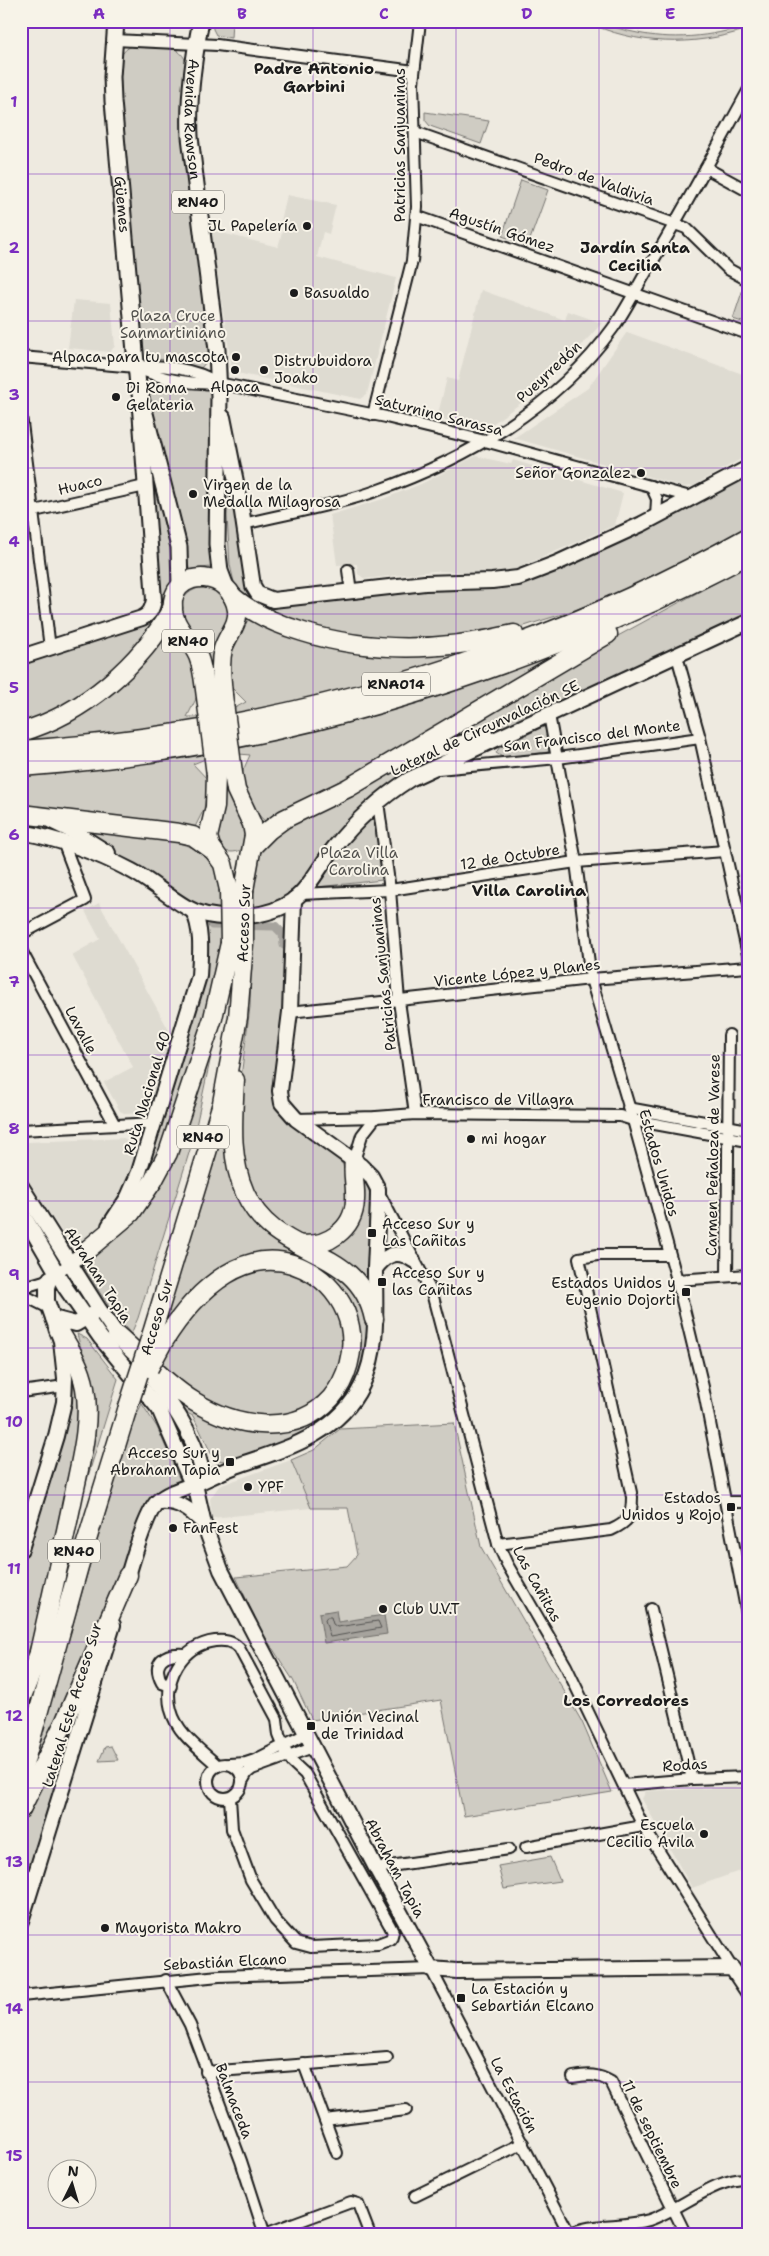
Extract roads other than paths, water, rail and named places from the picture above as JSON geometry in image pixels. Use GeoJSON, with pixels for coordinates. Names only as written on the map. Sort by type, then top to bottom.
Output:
{"type":"FeatureCollection","features":[{"type":"Feature","properties":{"kind":"highway","name":"RNA014"},"geometry":{"type":"LineString","coordinates":[[21,750],[103,743],[200,729],[339,699],[401,682],[474,658],[624,599],[748,538]]}},
{"type":"Feature","properties":{"kind":"highway","name":"RNA014"},"geometry":{"type":"LineString","coordinates":[[21,767],[146,754],[220,742],[380,705],[457,681],[536,653],[619,618],[748,555]]}},
{"type":"Feature","properties":{"kind":"highway"},"geometry":{"type":"LineString","coordinates":[[180,587],[190,581],[203,578],[219,581],[251,611],[267,620],[305,633],[344,643],[406,649],[448,646],[529,631],[624,599]]}},
{"type":"Feature","properties":{"kind":"highway"},"geometry":{"type":"LineString","coordinates":[[28,815],[180,833],[193,836],[216,854],[230,860],[244,858],[269,830],[284,819],[360,781],[492,701],[696,582]]}},
{"type":"Feature","properties":{"kind":"highway","name":"RN40"},"geometry":{"type":"LineString","coordinates":[[173,607],[174,597],[180,587]]}},
{"type":"Feature","properties":{"kind":"highway","name":"Acceso Sur"},"geometry":{"type":"LineString","coordinates":[[215,696],[221,670],[222,653],[237,615],[229,591]]}},
{"type":"Feature","properties":{"kind":"highway"},"geometry":{"type":"LineString","coordinates":[[21,732],[64,715],[100,690],[145,647],[173,607]]}},
{"type":"Feature","properties":{"kind":"highway","name":"Acceso Sur"},"geometry":{"type":"LineString","coordinates":[[173,607],[176,623],[198,656],[215,696],[224,774],[208,837],[236,890]]}},
{"type":"Feature","properties":{"kind":"highway","name":"Acceso Sur"},"geometry":{"type":"LineString","coordinates":[[21,1698],[153,1334],[222,1102],[240,1000],[236,890],[252,849],[252,824],[224,774]]}},
{"type":"Feature","properties":{"kind":"highway"},"geometry":{"type":"LineString","coordinates":[[88,1250],[131,1213],[153,1181],[168,1153],[237,943]]}},
{"type":"Feature","properties":{"kind":"highway","name":"Acceso Sur"},"geometry":{"type":"LineString","coordinates":[[153,1334],[212,1100],[226,1022],[230,977],[237,943]]}},
{"type":"Feature","properties":{"kind":"highway"},"geometry":{"type":"LineString","coordinates":[[240,1000],[233,1129],[237,1169],[245,1193],[257,1214],[270,1228],[294,1244],[333,1261],[348,1272],[360,1285],[369,1300],[374,1319]]}},
{"type":"Feature","properties":{"kind":"highway"},"geometry":{"type":"LineString","coordinates":[[294,1244],[310,1245],[325,1242],[333,1238],[346,1226],[355,1202],[354,1160]]}},
{"type":"Feature","properties":{"kind":"highway"},"geometry":{"type":"LineString","coordinates":[[117,1335],[194,1401],[235,1420],[278,1424],[297,1420],[313,1412],[328,1401],[344,1378],[350,1361],[352,1344],[350,1327],[345,1310],[328,1286],[310,1272],[299,1267],[281,1263],[263,1262],[236,1269],[202,1291],[182,1313],[153,1334],[126,1405]]}},
{"type":"Feature","properties":{"kind":"highway"},"geometry":{"type":"LineString","coordinates":[[39,1652],[77,1476],[86,1415],[85,1387],[82,1377],[73,1354],[53,1318]]}},
{"type":"Feature","properties":{"kind":"highway","name":"Acceso Sur"},"geometry":{"type":"LineString","coordinates":[[21,1775],[126,1405]]}},
{"type":"Feature","properties":{"kind":"highway"},"geometry":{"type":"LineString","coordinates":[[21,1809],[68,1713],[128,1574]]}},
{"type":"Feature","properties":{"kind":"main road","name":"Güemes"},"geometry":{"type":"LineString","coordinates":[[116,21],[112,77],[113,101],[138,386],[179,547],[181,566],[180,587]]}},
{"type":"Feature","properties":{"kind":"main road","name":"Avenida Rawson"},"geometry":{"type":"LineString","coordinates":[[201,21],[190,88],[190,137],[217,350],[219,389],[216,544],[220,571],[229,591]]}},
{"type":"Feature","properties":{"kind":"street","name":"Patricias Sanjuaninas"},"geometry":{"type":"LineString","coordinates":[[373,415],[412,261],[416,216],[414,72],[420,21]]}},
{"type":"Feature","properties":{"kind":"street"},"geometry":{"type":"LineString","coordinates":[[115,40],[217,45],[414,72]]}},
{"type":"Feature","properties":{"kind":"street","name":"Pueyrredón"},"geometry":{"type":"LineString","coordinates":[[244,524],[377,491],[426,471],[499,434],[536,407],[582,365],[613,328],[675,224],[748,91]]}},
{"type":"Feature","properties":{"kind":"street","name":"Pedro de Valdivia"},"geometry":{"type":"LineString","coordinates":[[415,132],[686,228],[728,269],[748,280]]}},
{"type":"Feature","properties":{"kind":"street"},"geometry":{"type":"LineString","coordinates":[[706,168],[748,191]]}},
{"type":"Feature","properties":{"kind":"street","name":"Agustín Gómez"},"geometry":{"type":"LineString","coordinates":[[416,216],[748,334]]}},
{"type":"Feature","properties":{"kind":"street","name":"Saturnino Sarassa"},"geometry":{"type":"LineString","coordinates":[[21,357],[136,367],[152,375],[205,384],[219,389],[373,415],[485,441],[694,498]]}},
{"type":"Feature","properties":{"kind":"street","name":"Güemes"},"geometry":{"type":"LineString","coordinates":[[50,648],[135,621],[148,615],[154,600],[138,386]]}},
{"type":"Feature","properties":{"kind":"street","name":"Avenida Rawson"},"geometry":{"type":"LineString","coordinates":[[219,389],[244,524],[253,586],[258,594],[264,598],[278,600],[351,592]]}},
{"type":"Feature","properties":{"kind":"street"},"geometry":{"type":"LineString","coordinates":[[21,415],[50,648],[21,656]]}},
{"type":"Feature","properties":{"kind":"street"},"geometry":{"type":"LineString","coordinates":[[348,570],[351,592],[425,583],[492,582],[518,578],[557,563],[656,517],[748,468]]}},
{"type":"Feature","properties":{"kind":"street","name":"Huaco"},"geometry":{"type":"LineString","coordinates":[[21,514],[145,486]]}},
{"type":"Feature","properties":{"kind":"street"},"geometry":{"type":"LineString","coordinates":[[651,486],[658,503],[656,517]]}},
{"type":"Feature","properties":{"kind":"street","name":"Lateral de Circunvalación SE"},"geometry":{"type":"LineString","coordinates":[[21,832],[63,842],[108,859],[133,872],[193,911],[225,916],[252,916],[277,909],[297,897],[347,832],[393,790],[428,770],[748,622]]}},
{"type":"Feature","properties":{"kind":"street"},"geometry":{"type":"LineString","coordinates":[[677,656],[700,738],[748,955]]}},
{"type":"Feature","properties":{"kind":"street","name":"Estados Unidos"},"geometry":{"type":"LineString","coordinates":[[549,715],[576,862],[591,979],[633,1120],[677,1280],[703,1387],[748,1619]]}},
{"type":"Feature","properties":{"kind":"street"},"geometry":{"type":"LineString","coordinates":[[360,781],[416,755],[522,727]]}},
{"type":"Feature","properties":{"kind":"street","name":"San Francisco del Monte"},"geometry":{"type":"LineString","coordinates":[[428,770],[558,758],[700,738]]}},
{"type":"Feature","properties":{"kind":"street","name":"Patricias Sanjuaninas"},"geometry":{"type":"LineString","coordinates":[[378,802],[390,890],[398,1001],[415,1114]]}},
{"type":"Feature","properties":{"kind":"street"},"geometry":{"type":"LineString","coordinates":[[28,815],[78,834],[133,872]]}},
{"type":"Feature","properties":{"kind":"street"},"geometry":{"type":"LineString","coordinates":[[21,934],[85,900],[63,842]]}},
{"type":"Feature","properties":{"kind":"street","name":"12 de Octubre"},"geometry":{"type":"LineString","coordinates":[[297,897],[390,890],[576,862],[725,851]]}},
{"type":"Feature","properties":{"kind":"street"},"geometry":{"type":"LineString","coordinates":[[158,1502],[175,1492],[307,1440],[330,1425],[342,1414],[358,1393],[367,1374],[374,1319],[378,1190],[367,1171],[296,1119],[285,1108],[280,1097],[290,1012],[297,897]]}},
{"type":"Feature","properties":{"kind":"street","name":"Ruta Nacional 40"},"geometry":{"type":"LineString","coordinates":[[71,1264],[88,1250],[110,1225],[128,1197],[155,1123],[199,976],[200,943],[198,923],[193,911]]}},
{"type":"Feature","properties":{"kind":"street","name":"Lavalle"},"geometry":{"type":"LineString","coordinates":[[21,950],[115,1125]]}},
{"type":"Feature","properties":{"kind":"street","name":"Vicente López y Planes"},"geometry":{"type":"LineString","coordinates":[[290,1012],[591,979],[748,967]]}},
{"type":"Feature","properties":{"kind":"street","name":"Carmen Peñaloza de Varese"},"geometry":{"type":"LineString","coordinates":[[727,1276],[729,1034]]}},
{"type":"Feature","properties":{"kind":"street"},"geometry":{"type":"LineString","coordinates":[[620,1116],[628,1108],[748,1130]]}},
{"type":"Feature","properties":{"kind":"street","name":"Francisco de Villagra"},"geometry":{"type":"LineString","coordinates":[[296,1119],[415,1114],[620,1116],[748,1141]]}},
{"type":"Feature","properties":{"kind":"street"},"geometry":{"type":"LineString","coordinates":[[354,1160],[362,1135],[376,1117]]}},
{"type":"Feature","properties":{"kind":"street"},"geometry":{"type":"LineString","coordinates":[[21,1130],[155,1123]]}},
{"type":"Feature","properties":{"kind":"street","name":"Abraham Tapia"},"geometry":{"type":"LineString","coordinates":[[21,1186],[117,1335],[167,1396],[191,1436],[202,1470]]}},
{"type":"Feature","properties":{"kind":"street","name":"Las Cañitas"},"geometry":{"type":"LineString","coordinates":[[378,1190],[413,1260],[432,1293],[498,1544],[507,1564],[566,1666],[643,1826],[732,1968]]}},
{"type":"Feature","properties":{"kind":"street","name":"Abraham Tapia"},"geometry":{"type":"LineString","coordinates":[[21,1211],[54,1276],[114,1356],[159,1409],[190,1480],[195,1484],[204,1524],[221,1570],[376,1868],[431,1969]]}},
{"type":"Feature","properties":{"kind":"street"},"geometry":{"type":"LineString","coordinates":[[375,1269],[385,1258],[394,1254],[403,1254],[413,1260]]}},
{"type":"Feature","properties":{"kind":"street"},"geometry":{"type":"LineString","coordinates":[[498,1544],[611,1530],[623,1525],[629,1517],[632,1497],[579,1258],[597,1255],[669,1255]]}},
{"type":"Feature","properties":{"kind":"street"},"geometry":{"type":"LineString","coordinates":[[21,1288],[54,1276],[71,1264]]}},
{"type":"Feature","properties":{"kind":"street"},"geometry":{"type":"LineString","coordinates":[[677,1280],[748,1275]]}},
{"type":"Feature","properties":{"kind":"street"},"geometry":{"type":"LineString","coordinates":[[22,1546],[60,1424],[65,1386],[64,1368],[46,1294],[54,1276]]}},
{"type":"Feature","properties":{"kind":"street"},"geometry":{"type":"LineString","coordinates":[[21,1294],[53,1318],[76,1324],[99,1309]]}},
{"type":"Feature","properties":{"kind":"street"},"geometry":{"type":"LineString","coordinates":[[21,1392],[65,1386]]}},
{"type":"Feature","properties":{"kind":"street"},"geometry":{"type":"LineString","coordinates":[[159,1409],[178,1429],[195,1466],[202,1470],[219,1474]]}},
{"type":"Feature","properties":{"kind":"street"},"geometry":{"type":"LineString","coordinates":[[195,1484],[202,1470]]}},
{"type":"Feature","properties":{"kind":"street"},"geometry":{"type":"LineString","coordinates":[[158,1502],[166,1501],[181,1505],[192,1512],[204,1524]]}},
{"type":"Feature","properties":{"kind":"street","name":"Lateral Este Acceso Sur"},"geometry":{"type":"LineString","coordinates":[[21,1921],[128,1574],[149,1516],[158,1502]]}},
{"type":"Feature","properties":{"kind":"street"},"geometry":{"type":"LineString","coordinates":[[726,1502],[748,1502]]}},
{"type":"Feature","properties":{"kind":"street"},"geometry":{"type":"LineString","coordinates":[[651,1609],[692,1779]]}},
{"type":"Feature","properties":{"kind":"street"},"geometry":{"type":"LineString","coordinates":[[218,1766],[188,1739],[176,1723],[170,1701],[171,1686],[180,1660],[185,1654],[206,1642],[229,1641],[239,1648],[277,1719],[279,1735],[283,1746],[292,1762],[305,1774],[390,1926],[392,1935],[386,1942],[311,1948],[296,1943],[290,1938],[274,1920],[251,1880],[232,1830],[230,1798]]}},
{"type":"Feature","properties":{"kind":"street"},"geometry":{"type":"LineString","coordinates":[[171,1686],[162,1683],[158,1676],[159,1667],[163,1658],[172,1653],[185,1654]]}},
{"type":"Feature","properties":{"kind":"street"},"geometry":{"type":"LineString","coordinates":[[310,1740],[289,1756],[247,1773],[242,1780],[239,1791],[230,1798],[219,1797],[214,1794],[208,1785],[210,1774],[218,1766],[246,1763],[283,1746],[310,1740]]}},
{"type":"Feature","properties":{"kind":"street"},"geometry":{"type":"LineString","coordinates":[[229,1764],[238,1770],[242,1780]]}},
{"type":"Feature","properties":{"kind":"street","name":"Rodas"},"geometry":{"type":"LineString","coordinates":[[624,1785],[692,1779],[748,1777]]}},
{"type":"Feature","properties":{"kind":"street"},"geometry":{"type":"LineString","coordinates":[[526,1847],[643,1826]]}},
{"type":"Feature","properties":{"kind":"street"},"geometry":{"type":"LineString","coordinates":[[376,1868],[509,1849]]}},
{"type":"Feature","properties":{"kind":"street"},"geometry":{"type":"LineString","coordinates":[[431,1969],[464,1971],[732,1968],[748,1992]]}},
{"type":"Feature","properties":{"kind":"street","name":"Sebastián Elcano"},"geometry":{"type":"LineString","coordinates":[[21,1996],[166,1980],[286,1973],[431,1969]]}},
{"type":"Feature","properties":{"kind":"street","name":"La Estación"},"geometry":{"type":"LineString","coordinates":[[431,1969],[569,2234]]}},
{"type":"Feature","properties":{"kind":"street","name":"Balmaceda"},"geometry":{"type":"LineString","coordinates":[[166,1980],[190,2025],[206,2072],[241,2161],[265,2234]]}},
{"type":"Feature","properties":{"kind":"street"},"geometry":{"type":"LineString","coordinates":[[206,2072],[387,2058]]}},
{"type":"Feature","properties":{"kind":"street"},"geometry":{"type":"LineString","coordinates":[[304,2064],[337,2153]]}},
{"type":"Feature","properties":{"kind":"street","name":"11 de septiembre"},"geometry":{"type":"LineString","coordinates":[[573,2076],[587,2074],[602,2076],[611,2082],[686,2235]]}},
{"type":"Feature","properties":{"kind":"street"},"geometry":{"type":"LineString","coordinates":[[325,2120],[406,2110]]}},
{"type":"Feature","properties":{"kind":"street"},"geometry":{"type":"LineString","coordinates":[[415,2196],[523,2144]]}},
{"type":"Feature","properties":{"kind":"street"},"geometry":{"type":"LineString","coordinates":[[569,2234],[597,2226],[648,2220],[673,2210],[716,2187],[739,2179],[748,2179]]}},
{"type":"Feature","properties":{"kind":"street"},"geometry":{"type":"LineString","coordinates":[[265,2234],[351,2202],[358,2204],[370,2235]]}},
{"type":"Feature","properties":{"kind":"water"},"geometry":{"type":"Polygon","coordinates":[[[336,1610],[338,1622],[384,1615],[387,1634],[324,1643],[319,1613],[336,1610]]]}},
{"type":"Feature","properties":{"kind":"waterway"},"geometry":{"type":"LineString","coordinates":[[212,925],[275,926],[283,934],[284,945]]}},
{"type":"Feature","properties":{"kind":"place","name":"JL Papelería"},"geometry":{"type":"Point","coordinates":[307,226]}},
{"type":"Feature","properties":{"kind":"place","name":"Basualdo"},"geometry":{"type":"Point","coordinates":[294,293]}},
{"type":"Feature","properties":{"kind":"place","name":"Alpaca para tu mascota"},"geometry":{"type":"Point","coordinates":[236,357]}},
{"type":"Feature","properties":{"kind":"place","name":"Alpaca"},"geometry":{"type":"Point","coordinates":[235,370]}},
{"type":"Feature","properties":{"kind":"place","name":"Distrubuidora Joako"},"geometry":{"type":"Point","coordinates":[264,370]}},
{"type":"Feature","properties":{"kind":"place","name":"Di Roma Gelateria"},"geometry":{"type":"Point","coordinates":[116,397]}},
{"type":"Feature","properties":{"kind":"place","name":"Señor Gonzalez"},"geometry":{"type":"Point","coordinates":[641,473]}},
{"type":"Feature","properties":{"kind":"place","name":"Virgen de la Medalla Milagrosa"},"geometry":{"type":"Point","coordinates":[193,494]}},
{"type":"Feature","properties":{"kind":"place","name":"mi hogar"},"geometry":{"type":"Point","coordinates":[471,1139]}},
{"type":"Feature","properties":{"kind":"place","name":"Acceso Sur y Las Cañitas"},"geometry":{"type":"Point","coordinates":[372,1233]}},
{"type":"Feature","properties":{"kind":"place","name":"Acceso Sur y las Cañitas"},"geometry":{"type":"Point","coordinates":[382,1282]}},
{"type":"Feature","properties":{"kind":"place","name":"Estados Unidos y Eugenio Dojorti"},"geometry":{"type":"Point","coordinates":[686,1292]}},
{"type":"Feature","properties":{"kind":"place","name":"Acceso Sur y Abraham Tapia"},"geometry":{"type":"Point","coordinates":[230,1462]}},
{"type":"Feature","properties":{"kind":"place","name":"YPF"},"geometry":{"type":"Point","coordinates":[248,1487]}},
{"type":"Feature","properties":{"kind":"place","name":"Estados Unidos y Rojo"},"geometry":{"type":"Point","coordinates":[731,1507]}},
{"type":"Feature","properties":{"kind":"place","name":"FanFest"},"geometry":{"type":"Point","coordinates":[173,1528]}},
{"type":"Feature","properties":{"kind":"place","name":"Club U.V.T"},"geometry":{"type":"Point","coordinates":[383,1609]}},
{"type":"Feature","properties":{"kind":"place","name":"Unión Vecinal de Trinidad"},"geometry":{"type":"Point","coordinates":[311,1726]}},
{"type":"Feature","properties":{"kind":"place","name":"Escuela Cecilio Ávila"},"geometry":{"type":"Point","coordinates":[704,1834]}},
{"type":"Feature","properties":{"kind":"place","name":"Mayorista Makro"},"geometry":{"type":"Point","coordinates":[105,1928]}},
{"type":"Feature","properties":{"kind":"place","name":"La Estación y Sebartián Elcano"},"geometry":{"type":"Point","coordinates":[461,1998]}},
{"type":"Feature","properties":{"kind":"district","name":"Padre Antonio Garbini"},"geometry":{"type":"Point","coordinates":[314,77]}},
{"type":"Feature","properties":{"kind":"district","name":"Jardín Santa Cecilia"},"geometry":{"type":"Point","coordinates":[635,256]}},
{"type":"Feature","properties":{"kind":"district","name":"Villa Carolina"},"geometry":{"type":"Point","coordinates":[529,890]}},
{"type":"Feature","properties":{"kind":"district","name":"Los Corredores"},"geometry":{"type":"Point","coordinates":[626,1700]}},
{"type":"Feature","properties":{"kind":"park label","name":"Plaza Cruce Sanmartiniano"},"geometry":{"type":"Point","coordinates":[173,324]}},
{"type":"Feature","properties":{"kind":"park label","name":"Plaza Villa Carolina"},"geometry":{"type":"Point","coordinates":[359,862]}}]}
